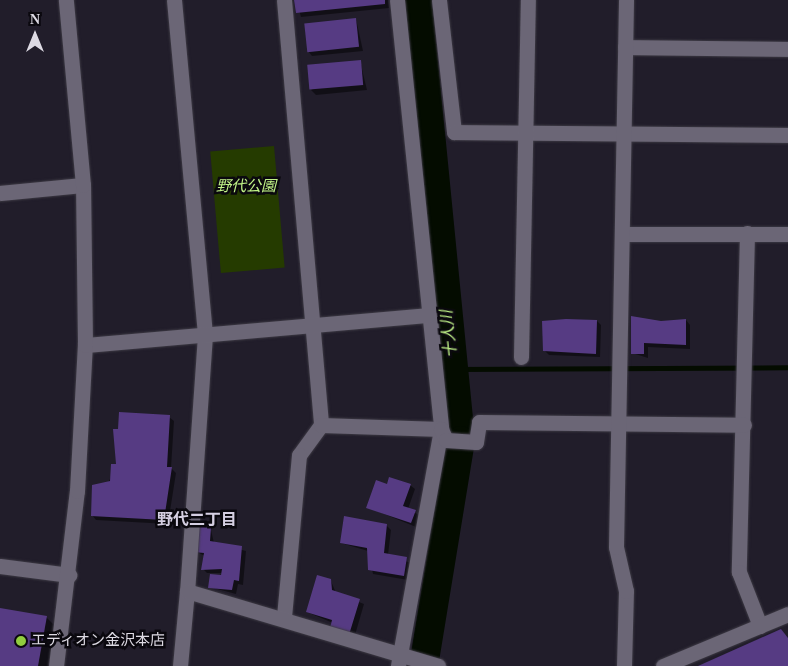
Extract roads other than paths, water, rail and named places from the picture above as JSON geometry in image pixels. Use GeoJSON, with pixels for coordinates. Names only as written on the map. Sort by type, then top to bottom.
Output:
{"type":"FeatureCollection","features":[{"type":"Feature","properties":{"kind":"street"},"geometry":{"type":"LineString","coordinates":[[56,666],[69,575],[85,345],[83,185],[66,0]]}},
{"type":"Feature","properties":{"kind":"street"},"geometry":{"type":"LineString","coordinates":[[174,0],[205,334],[180,666]]}},
{"type":"Feature","properties":{"kind":"street"},"geometry":{"type":"LineString","coordinates":[[284,0],[322,425],[299,455],[284,618]]}},
{"type":"Feature","properties":{"kind":"street"},"geometry":{"type":"LineString","coordinates":[[397,0],[428,315],[444,435],[402,661]]}},
{"type":"Feature","properties":{"kind":"street"},"geometry":{"type":"LineString","coordinates":[[440,0],[454,132],[788,135]]}},
{"type":"Feature","properties":{"kind":"street"},"geometry":{"type":"LineString","coordinates":[[521,357],[528,0]]}},
{"type":"Feature","properties":{"kind":"street"},"geometry":{"type":"LineString","coordinates":[[624,666],[626,591],[616,547],[616,424],[622,234],[626,0]]}},
{"type":"Feature","properties":{"kind":"street"},"geometry":{"type":"LineString","coordinates":[[625,47],[788,48]]}},
{"type":"Feature","properties":{"kind":"street"},"geometry":{"type":"LineString","coordinates":[[0,193],[83,185]]}},
{"type":"Feature","properties":{"kind":"street"},"geometry":{"type":"LineString","coordinates":[[747,233],[744,425],[739,572],[760,626]]}},
{"type":"Feature","properties":{"kind":"street"},"geometry":{"type":"LineString","coordinates":[[622,234],[788,234]]}},
{"type":"Feature","properties":{"kind":"street"},"geometry":{"type":"LineString","coordinates":[[85,345],[428,315]]}},
{"type":"Feature","properties":{"kind":"street"},"geometry":{"type":"LineString","coordinates":[[322,425],[444,435],[467,442],[476,442],[479,422],[744,425]]}},
{"type":"Feature","properties":{"kind":"street"},"geometry":{"type":"LineString","coordinates":[[0,566],[69,575]]}},
{"type":"Feature","properties":{"kind":"street"},"geometry":{"type":"LineString","coordinates":[[187,591],[284,618],[402,661],[436,665]]}},
{"type":"Feature","properties":{"kind":"street"},"geometry":{"type":"LineString","coordinates":[[664,666],[788,614]]}},
{"type":"Feature","properties":{"kind":"waterway","name":"十人川"},"geometry":{"type":"LineString","coordinates":[[417,0],[460,440],[423,666]]}},
{"type":"Feature","properties":{"kind":"waterway"},"geometry":{"type":"LineString","coordinates":[[454,369],[788,367]]}},
{"type":"Feature","properties":{"kind":"place","name":"エディオン金沢本店"},"geometry":{"type":"Point","coordinates":[21,641]}},
{"type":"Feature","properties":{"kind":"district","name":"野代二丁目"},"geometry":{"type":"Point","coordinates":[197,520]}},
{"type":"Feature","properties":{"kind":"park label","name":"野代公園"},"geometry":{"type":"Point","coordinates":[246,187]}}]}
